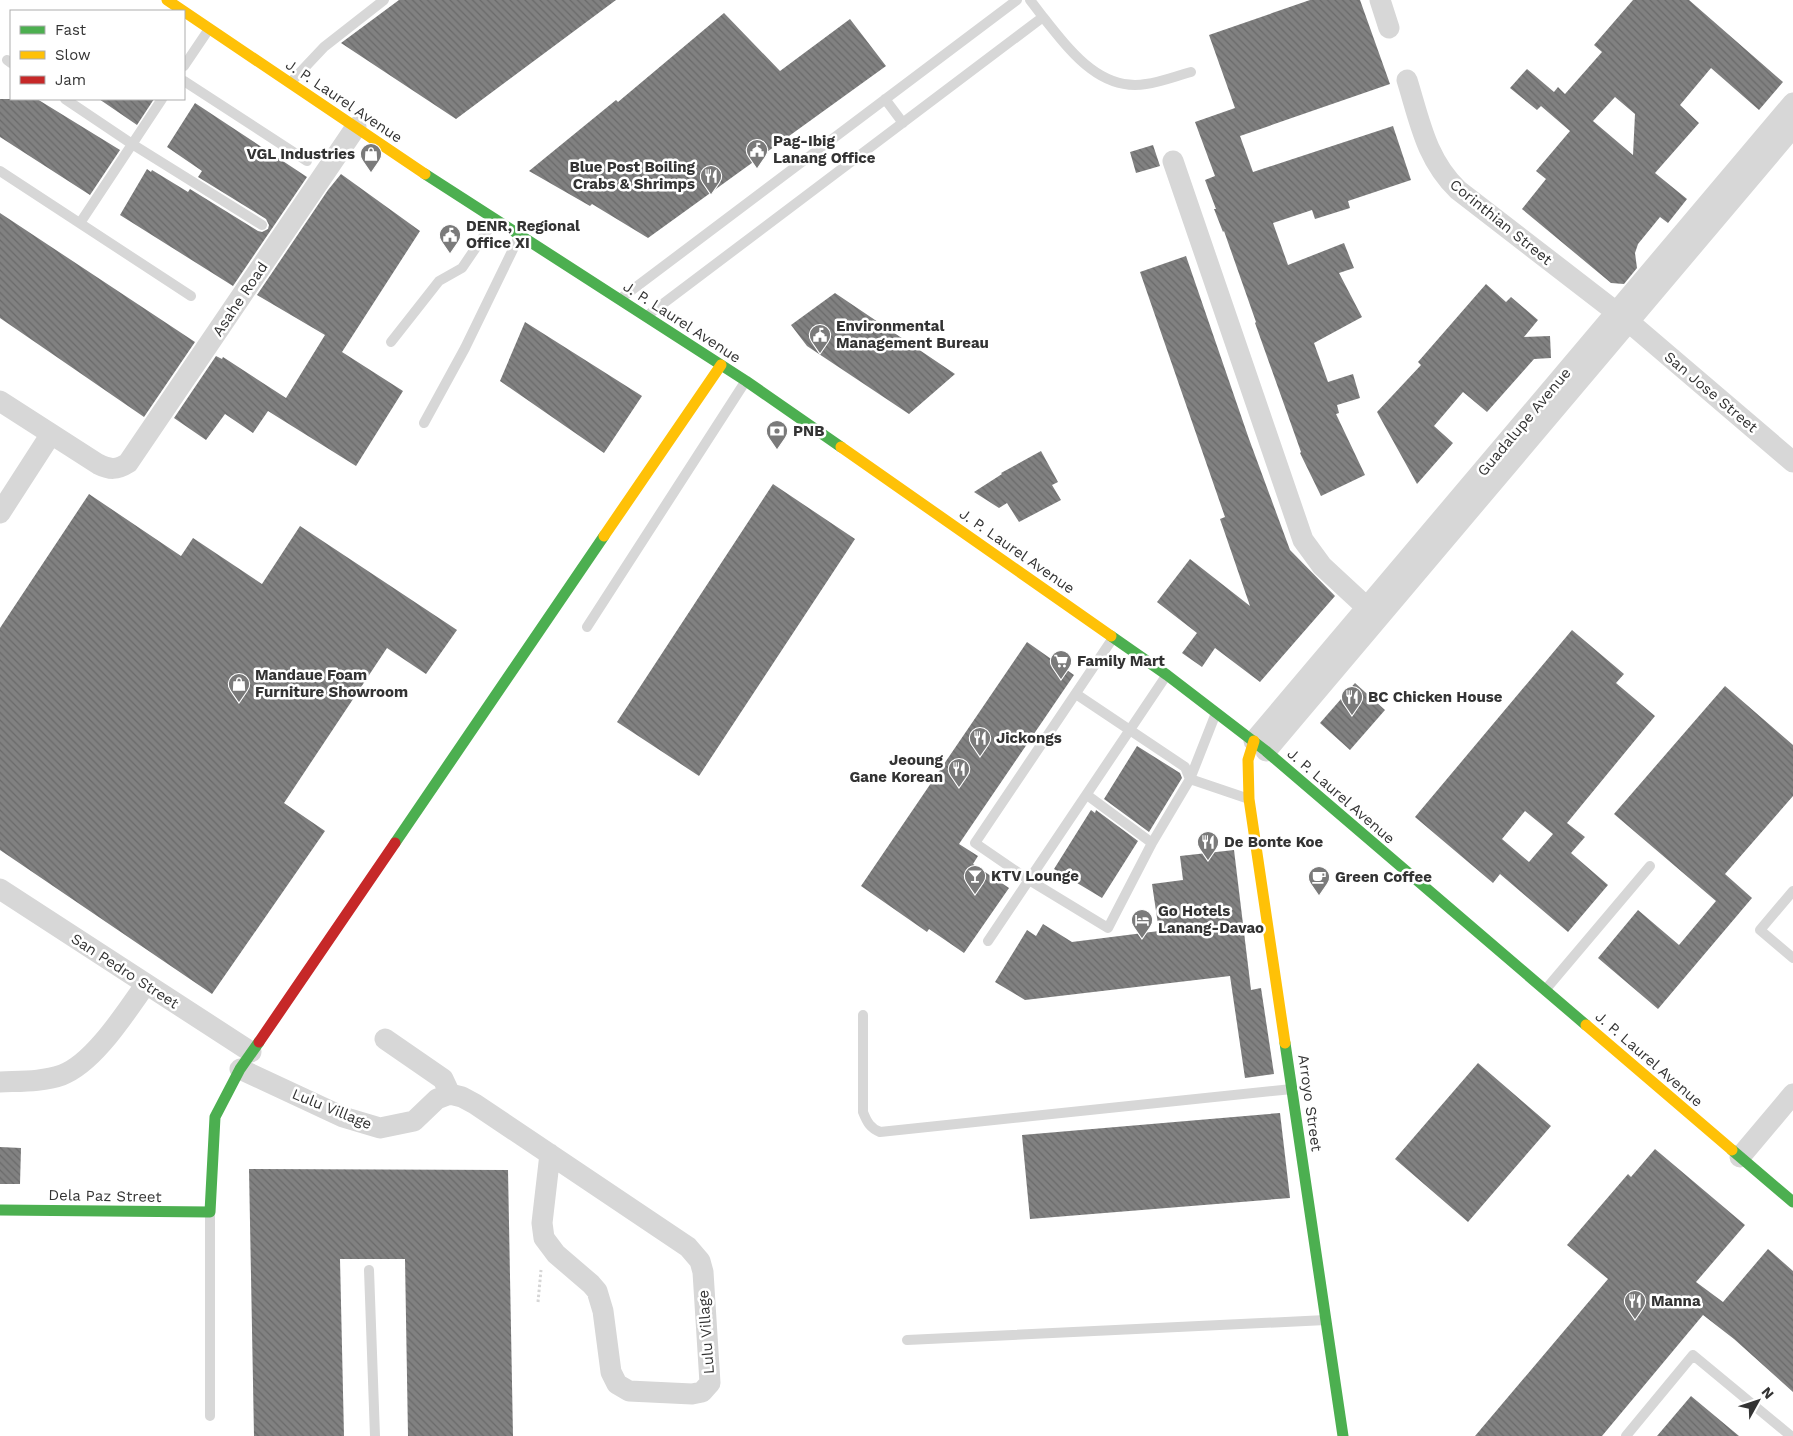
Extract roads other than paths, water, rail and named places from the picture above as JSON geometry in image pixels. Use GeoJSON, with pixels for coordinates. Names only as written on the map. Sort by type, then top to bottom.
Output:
{"type":"FeatureCollection","features":[{"type":"Feature","properties":{"kind":"main road","name":"J. P. Laurel Avenue"},"geometry":{"type":"LineString","coordinates":[[167,0],[182,10]]}},
{"type":"Feature","properties":{"kind":"main road","name":"J. P. Laurel Avenue"},"geometry":{"type":"LineString","coordinates":[[185,12],[356,127],[746,381],[1113,637],[1216,712],[1260,746],[1793,1202]]}},
{"type":"Feature","properties":{"kind":"main road"},"geometry":{"type":"LineString","coordinates":[[210,1212],[215,1117],[245,1060],[721,365]]}},
{"type":"Feature","properties":{"kind":"main road"},"geometry":{"type":"LineString","coordinates":[[1247,775],[1260,746]]}},
{"type":"Feature","properties":{"kind":"main road","name":"Arroyo Street"},"geometry":{"type":"LineString","coordinates":[[1260,746],[1248,760],[1249,799],[1344,1436]]}},
{"type":"Feature","properties":{"kind":"main road","name":"Dela Paz Street"},"geometry":{"type":"LineString","coordinates":[[0,1210],[210,1212]]}},
{"type":"Feature","properties":{"kind":"street"},"geometry":{"type":"LineString","coordinates":[[1380,0],[1389,28]]}},
{"type":"Feature","properties":{"kind":"street","name":"Corinthian Street"},"geometry":{"type":"LineString","coordinates":[[1407,80],[1429,150],[1436,165],[1447,180],[1622,317]]}},
{"type":"Feature","properties":{"kind":"street","name":"Guadalupe Avenue"},"geometry":{"type":"LineString","coordinates":[[1260,746],[1693,233],[1792,112]]}},
{"type":"Feature","properties":{"kind":"street","name":"Asahe Road"},"geometry":{"type":"LineString","coordinates":[[50,434],[109,469],[120,468],[128,462],[356,127]]}},
{"type":"Feature","properties":{"kind":"street"},"geometry":{"type":"LineString","coordinates":[[1174,160],[1303,540],[1322,566],[1372,613]]}},
{"type":"Feature","properties":{"kind":"street","name":"San Jose Street"},"geometry":{"type":"LineString","coordinates":[[1622,317],[1793,462]]}},
{"type":"Feature","properties":{"kind":"street"},"geometry":{"type":"LineString","coordinates":[[0,401],[50,434],[0,513]]}},
{"type":"Feature","properties":{"kind":"street","name":"San Pedro Street"},"geometry":{"type":"LineString","coordinates":[[0,889],[146,984],[245,1060]]}},
{"type":"Feature","properties":{"kind":"street"},"geometry":{"type":"LineString","coordinates":[[0,1082],[43,1080],[63,1075],[82,1062],[103,1041],[146,984]]}},
{"type":"Feature","properties":{"kind":"street"},"geometry":{"type":"LineString","coordinates":[[385,1039],[443,1079],[450,1094]]}},
{"type":"Feature","properties":{"kind":"street","name":"Lulu Village"},"geometry":{"type":"LineString","coordinates":[[245,1060],[343,1117],[380,1128],[414,1121],[437,1098],[450,1094],[462,1097],[475,1104],[550,1154],[688,1247],[700,1261],[703,1272],[710,1383],[702,1392],[692,1394],[629,1391],[617,1384],[611,1372],[601,1299],[592,1284],[556,1254],[544,1238],[542,1222],[550,1154]]}},
{"type":"Feature","properties":{"kind":"street"},"geometry":{"type":"LineString","coordinates":[[1740,1157],[1793,1094]]}},
{"type":"Feature","properties":{"kind":"lane"},"geometry":{"type":"LineString","coordinates":[[290,83],[324,47],[384,0]]}},
{"type":"Feature","properties":{"kind":"lane"},"geometry":{"type":"LineString","coordinates":[[620,299],[1017,0]]}},
{"type":"Feature","properties":{"kind":"lane"},"geometry":{"type":"LineString","coordinates":[[1030,0],[1071,51],[1093,72],[1121,84],[1144,85],[1191,72]]}},
{"type":"Feature","properties":{"kind":"lane"},"geometry":{"type":"LineString","coordinates":[[646,317],[1043,18]]}},
{"type":"Feature","properties":{"kind":"lane"},"geometry":{"type":"LineString","coordinates":[[185,64],[209,28]]}},
{"type":"Feature","properties":{"kind":"lane"},"geometry":{"type":"LineString","coordinates":[[185,82],[307,161]]}},
{"type":"Feature","properties":{"kind":"lane"},"geometry":{"type":"LineString","coordinates":[[885,99],[903,123]]}},
{"type":"Feature","properties":{"kind":"lane"},"geometry":{"type":"LineString","coordinates":[[66,100],[132,144],[262,225]]}},
{"type":"Feature","properties":{"kind":"lane"},"geometry":{"type":"LineString","coordinates":[[80,223],[161,100]]}},
{"type":"Feature","properties":{"kind":"lane"},"geometry":{"type":"LineString","coordinates":[[0,171],[191,296]]}},
{"type":"Feature","properties":{"kind":"lane"},"geometry":{"type":"LineString","coordinates":[[390,342],[439,281],[462,268],[496,219]]}},
{"type":"Feature","properties":{"kind":"lane"},"geometry":{"type":"LineString","coordinates":[[424,423],[465,348],[520,234]]}},
{"type":"Feature","properties":{"kind":"lane"},"geometry":{"type":"LineString","coordinates":[[587,627],[746,381]]}},
{"type":"Feature","properties":{"kind":"lane"},"geometry":{"type":"LineString","coordinates":[[1113,637],[975,843],[1029,880],[1108,928],[1152,843],[1190,780],[1216,712]]}},
{"type":"Feature","properties":{"kind":"lane"},"geometry":{"type":"LineString","coordinates":[[988,941],[1167,676]]}},
{"type":"Feature","properties":{"kind":"lane"},"geometry":{"type":"LineString","coordinates":[[1076,694],[1185,767],[1190,780]]}},
{"type":"Feature","properties":{"kind":"lane"},"geometry":{"type":"LineString","coordinates":[[1190,780],[1249,799]]}},
{"type":"Feature","properties":{"kind":"lane"},"geometry":{"type":"LineString","coordinates":[[1087,795],[1152,843]]}},
{"type":"Feature","properties":{"kind":"lane"},"geometry":{"type":"LineString","coordinates":[[1545,990],[1650,866]]}},
{"type":"Feature","properties":{"kind":"lane"},"geometry":{"type":"LineString","coordinates":[[1793,891],[1760,930],[1793,958]]}},
{"type":"Feature","properties":{"kind":"lane"},"geometry":{"type":"LineString","coordinates":[[863,1015],[863,1112],[867,1123],[873,1129],[880,1132],[1292,1089]]}},
{"type":"Feature","properties":{"kind":"lane"},"geometry":{"type":"LineString","coordinates":[[210,1212],[210,1416]]}},
{"type":"Feature","properties":{"kind":"lane"},"geometry":{"type":"LineString","coordinates":[[369,1270],[375,1436]]}},
{"type":"Feature","properties":{"kind":"lane"},"geometry":{"type":"LineString","coordinates":[[907,1340],[1326,1320]]}},
{"type":"Feature","properties":{"kind":"lane"},"geometry":{"type":"LineString","coordinates":[[1626,1436],[1693,1355],[1791,1436]]}},
{"type":"Feature","properties":{"kind":"place","name":"Pag-Ibig Lanang Office"},"geometry":{"type":"Point","coordinates":[757,169]}},
{"type":"Feature","properties":{"kind":"place","name":"VGL Industries"},"geometry":{"type":"Point","coordinates":[371,173]}},
{"type":"Feature","properties":{"kind":"place","name":"Blue Post Boiling Crabs & Shrimps"},"geometry":{"type":"Point","coordinates":[711,195]}},
{"type":"Feature","properties":{"kind":"place","name":"DENR, Regional Office XI"},"geometry":{"type":"Point","coordinates":[450,254]}},
{"type":"Feature","properties":{"kind":"place","name":"Environmental Management Bureau"},"geometry":{"type":"Point","coordinates":[820,354]}},
{"type":"Feature","properties":{"kind":"place","name":"PNB"},"geometry":{"type":"Point","coordinates":[777,450]}},
{"type":"Feature","properties":{"kind":"place","name":"Family Mart"},"geometry":{"type":"Point","coordinates":[1061,680]}},
{"type":"Feature","properties":{"kind":"place","name":"Mandaue Foam Furniture Showroom"},"geometry":{"type":"Point","coordinates":[239,703]}},
{"type":"Feature","properties":{"kind":"place","name":"BC Chicken House"},"geometry":{"type":"Point","coordinates":[1352,716]}},
{"type":"Feature","properties":{"kind":"place","name":"Jickongs"},"geometry":{"type":"Point","coordinates":[980,757]}},
{"type":"Feature","properties":{"kind":"place","name":"Jeoung Gane Korean"},"geometry":{"type":"Point","coordinates":[959,788]}},
{"type":"Feature","properties":{"kind":"place","name":"De Bonte Koe"},"geometry":{"type":"Point","coordinates":[1208,861]}},
{"type":"Feature","properties":{"kind":"place","name":"KTV Lounge"},"geometry":{"type":"Point","coordinates":[975,895]}},
{"type":"Feature","properties":{"kind":"place","name":"Green Coffee"},"geometry":{"type":"Point","coordinates":[1319,896]}},
{"type":"Feature","properties":{"kind":"place","name":"Go Hotels Lanang-Davao"},"geometry":{"type":"Point","coordinates":[1142,939]}},
{"type":"Feature","properties":{"kind":"place","name":"Manna"},"geometry":{"type":"Point","coordinates":[1635,1320]}}]}
